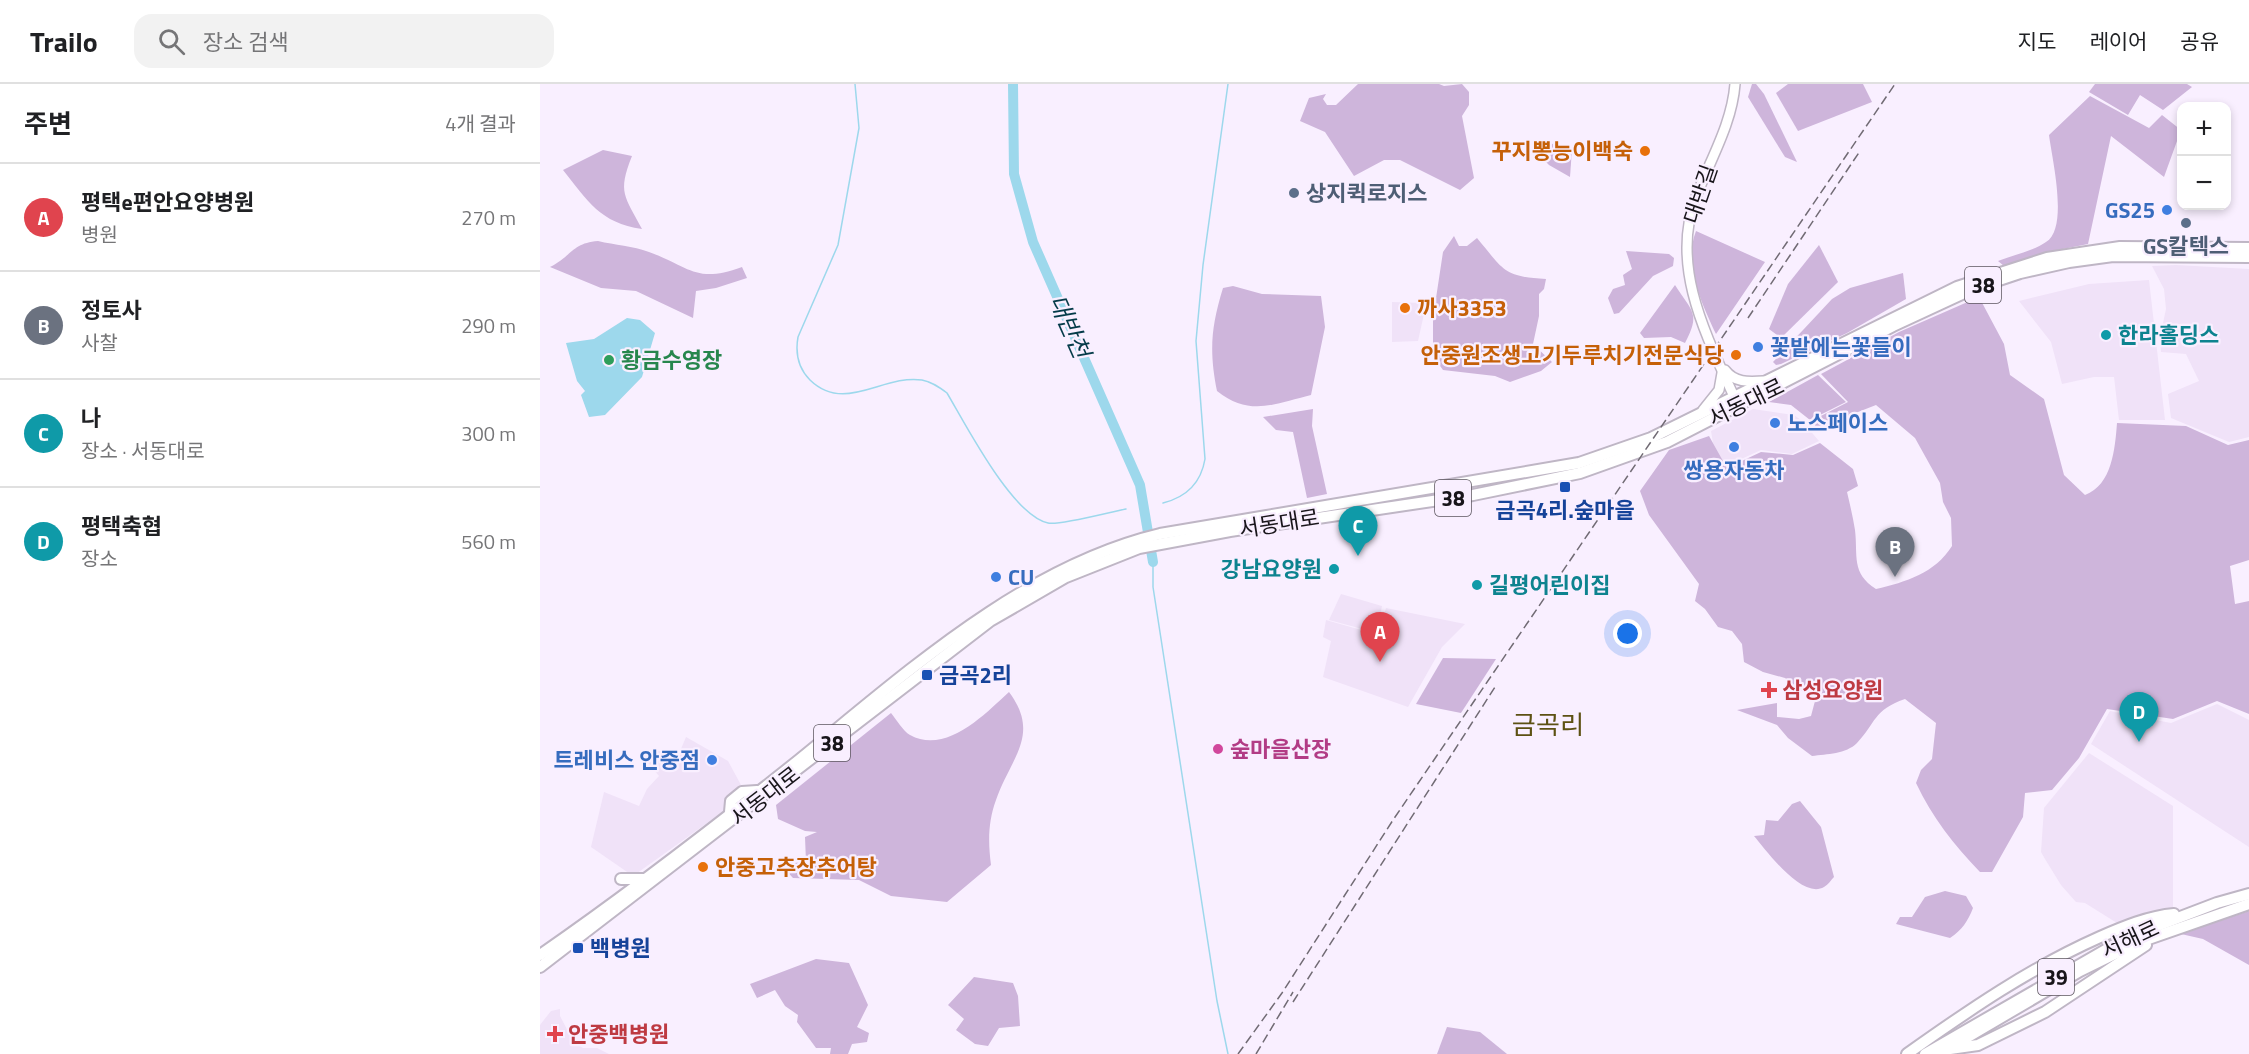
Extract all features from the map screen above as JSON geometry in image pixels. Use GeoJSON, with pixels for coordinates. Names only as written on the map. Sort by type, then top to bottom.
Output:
{"type":"FeatureCollection","features":[{"type":"Feature","properties":{"kind":"main road","name":"서동대로"},"geometry":{"type":"LineString","coordinates":[[1155,540],[1529,486],[1580,473],[1667,442],[1769,381],[1957,287],[2047,258],[2120,247],[2249,248]]}},
{"type":"Feature","properties":{"kind":"main road","name":"서동대로"},"geometry":{"type":"LineString","coordinates":[[540,955],[645,879],[946,642],[1069,566],[1155,540],[1579,463],[1651,438],[1738,401],[1939,304],[2020,273],[2069,262],[2113,256],[2249,257]]}},
{"type":"Feature","properties":{"kind":"main road","name":"서동대로"},"geometry":{"type":"LineString","coordinates":[[540,967],[990,621],[1066,578],[1141,544]]}},
{"type":"Feature","properties":{"kind":"main road"},"geometry":{"type":"LineString","coordinates":[[621,879],[645,879]]}},
{"type":"Feature","properties":{"kind":"main road","name":"서해로"},"geometry":{"type":"LineString","coordinates":[[1925,1054],[2128,937],[2249,894]]}},
{"type":"Feature","properties":{"kind":"main road","name":"서해로"},"geometry":{"type":"LineString","coordinates":[[1943,1052],[2080,971],[2163,933],[2249,904]]}},
{"type":"Feature","properties":{"kind":"main road"},"geometry":{"type":"LineString","coordinates":[[1907,1054],[2007,984],[2068,950],[2149,919],[2193,912]]}},
{"type":"Feature","properties":{"kind":"main road"},"geometry":{"type":"LineString","coordinates":[[1943,1052],[1978,1045],[2045,1012],[2163,933]]}},
{"type":"Feature","properties":{"kind":"street","name":"대반길"},"geometry":{"type":"LineString","coordinates":[[1735,84],[1728,118],[1689,223],[1686,262],[1696,307],[1715,342],[1723,370],[1738,401]]}},
{"type":"Feature","properties":{"kind":"street"},"geometry":{"type":"LineString","coordinates":[[1723,370],[1730,377],[1741,381],[1769,381]]}},
{"type":"Feature","properties":{"kind":"street"},"geometry":{"type":"LineString","coordinates":[[1696,417],[1717,395],[1723,370]]}},
{"type":"Feature","properties":{"kind":"shaded area"},"geometry":{"type":"Polygon","coordinates":[[[1358,84],[1439,84],[1444,86],[1462,84],[1469,92],[1469,105],[1462,116],[1474,178],[1460,190],[1400,160],[1384,160],[1354,176],[1325,132],[1300,121],[1309,98],[1326,94],[1323,99],[1327,105],[1336,105],[1358,84]]]}},
{"type":"Feature","properties":{"kind":"shaded area"},"geometry":{"type":"Polygon","coordinates":[[[1752,84],[1756,84],[1764,94],[1797,162],[1785,157],[1748,97],[1752,84]]]}},
{"type":"Feature","properties":{"kind":"shaded area"},"geometry":{"type":"Polygon","coordinates":[[[1788,84],[1863,84],[1872,102],[1798,131],[1776,93],[1788,84]]]}},
{"type":"Feature","properties":{"kind":"shaded area"},"geometry":{"type":"Polygon","coordinates":[[[2095,84],[2187,84],[2192,87],[2163,110],[2140,95],[2128,115],[2089,92],[2095,84]]]}},
{"type":"Feature","properties":{"kind":"shaded area"},"geometry":{"type":"Polygon","coordinates":[[[2090,96],[2149,128],[2162,115],[2177,127],[2177,141],[2164,177],[2111,136],[2088,244],[2043,253],[2004,266],[1998,261],[2046,242],[2053,234],[2057,223],[2057,192],[2049,135],[2090,96]]]}},
{"type":"Feature","properties":{"kind":"shaded area"},"geometry":{"type":"Polygon","coordinates":[[[1534,139],[1572,149],[1570,177],[1549,165],[1535,151],[1534,139]]]}},
{"type":"Feature","properties":{"kind":"shaded area"},"geometry":{"type":"Polygon","coordinates":[[[603,150],[632,156],[627,168],[624,187],[627,201],[642,229],[615,222],[605,216],[588,201],[563,170],[603,150]]]}},
{"type":"Feature","properties":{"kind":"shaded area"},"geometry":{"type":"Polygon","coordinates":[[[1696,231],[1765,262],[1716,334],[1700,297],[1693,270],[1693,244],[1696,231]]]}},
{"type":"Feature","properties":{"kind":"shaded area"},"geometry":{"type":"Polygon","coordinates":[[[1454,236],[1459,246],[1467,246],[1477,238],[1499,264],[1512,273],[1546,279],[1544,289],[1539,294],[1539,316],[1533,344],[1552,362],[1541,371],[1510,382],[1495,376],[1443,370],[1433,356],[1433,318],[1443,252],[1454,236]]]}},
{"type":"Feature","properties":{"kind":"shaded area"},"geometry":{"type":"Polygon","coordinates":[[[598,241],[643,250],[703,274],[726,272],[742,267],[747,278],[716,288],[696,291],[693,318],[636,291],[601,288],[550,267],[577,247],[598,241]]]}},
{"type":"Feature","properties":{"kind":"shaded area"},"geometry":{"type":"Polygon","coordinates":[[[1819,245],[1838,282],[1781,338],[1769,329],[1788,284],[1819,245]]]}},
{"type":"Feature","properties":{"kind":"shaded area"},"geometry":{"type":"Polygon","coordinates":[[[1626,251],[1669,254],[1674,258],[1673,266],[1653,276],[1619,313],[1614,314],[1608,298],[1613,289],[1625,285],[1623,275],[1632,269],[1626,251]]]}},
{"type":"Feature","properties":{"kind":"shaded area"},"geometry":{"type":"Polygon","coordinates":[[[2152,266],[2249,269],[2249,437],[2229,442],[2171,418],[2168,394],[2199,381],[2186,354],[2161,352],[2160,337],[2166,309],[2164,289],[2152,266]]]}},
{"type":"Feature","properties":{"kind":"shaded area"},"geometry":{"type":"Polygon","coordinates":[[[1903,273],[1906,299],[1847,333],[1781,364],[1776,365],[1773,362],[1832,299],[1850,288],[1903,273]]]}},
{"type":"Feature","properties":{"kind":"shaded area","name":"한라홀딩스"},"geometry":{"type":"Polygon","coordinates":[[[2149,280],[2165,420],[2119,420],[2114,377],[2094,377],[2062,384],[2051,342],[2019,301],[2089,284],[2149,280]]]}},
{"type":"Feature","properties":{"kind":"shaded area"},"geometry":{"type":"Polygon","coordinates":[[[1675,285],[1692,313],[1693,325],[1685,343],[1671,337],[1644,338],[1640,333],[1675,285]]]}},
{"type":"Feature","properties":{"kind":"shaded area"},"geometry":{"type":"Polygon","coordinates":[[[1233,286],[1262,294],[1321,296],[1325,327],[1311,395],[1274,405],[1251,406],[1240,404],[1217,391],[1212,339],[1223,288],[1233,286]]]}},
{"type":"Feature","properties":{"kind":"shaded area"},"geometry":{"type":"Polygon","coordinates":[[[1979,297],[2004,344],[2010,375],[2044,399],[2064,475],[2085,495],[2094,490],[2106,475],[2113,455],[2117,423],[2186,426],[2228,445],[2249,440],[2249,560],[2230,566],[2235,604],[2249,601],[2249,714],[2217,701],[2173,719],[2107,709],[2079,758],[2052,790],[2025,793],[2023,817],[1992,872],[1980,872],[1944,830],[1922,795],[1916,783],[1921,770],[1932,759],[1936,723],[1905,699],[1881,712],[1853,747],[1836,753],[1812,756],[1788,738],[1777,725],[1737,710],[1777,703],[1777,717],[1799,719],[1811,716],[1815,701],[1785,678],[1763,672],[1744,662],[1742,644],[1732,631],[1718,627],[1705,609],[1695,601],[1699,584],[1649,515],[1640,491],[1669,450],[1709,436],[1727,468],[1761,452],[1793,455],[1820,443],[1853,469],[1858,486],[1847,492],[1855,530],[1857,563],[1868,583],[1876,589],[1909,579],[1928,570],[1952,546],[1951,518],[1943,502],[1940,483],[1915,438],[1876,405],[1835,421],[1820,431],[1811,421],[1848,402],[1821,374],[1899,332],[1979,297]]]}},
{"type":"Feature","properties":{"kind":"shaded area"},"geometry":{"type":"Polygon","coordinates":[[[1392,302],[1422,303],[1424,314],[1418,341],[1392,342],[1392,302]]]}},
{"type":"Feature","properties":{"kind":"shaded area"},"geometry":{"type":"Polygon","coordinates":[[[1818,375],[1846,402],[1810,420],[1791,405],[1769,402],[1818,375]]]}},
{"type":"Feature","properties":{"kind":"shaded area"},"geometry":{"type":"Polygon","coordinates":[[[1313,409],[1312,426],[1327,494],[1307,498],[1293,432],[1276,430],[1263,417],[1313,409]]]}},
{"type":"Feature","properties":{"kind":"shaded area"},"geometry":{"type":"Polygon","coordinates":[[[1753,409],[1794,415],[1819,441],[1792,454],[1761,450],[1726,466],[1713,443],[1711,431],[1753,409]]]}},
{"type":"Feature","properties":{"kind":"shaded area"},"geometry":{"type":"Polygon","coordinates":[[[1341,594],[1382,606],[1377,633],[1329,620],[1341,594]]]}},
{"type":"Feature","properties":{"kind":"shaded area"},"geometry":{"type":"Polygon","coordinates":[[[1386,608],[1465,624],[1442,647],[1408,707],[1323,677],[1331,641],[1323,637],[1326,620],[1379,635],[1386,608]]]}},
{"type":"Feature","properties":{"kind":"shaded area"},"geometry":{"type":"Polygon","coordinates":[[[1443,658],[1496,659],[1461,713],[1416,704],[1443,658]]]}},
{"type":"Feature","properties":{"kind":"shaded area"},"geometry":{"type":"Polygon","coordinates":[[[1009,692],[1023,721],[1023,734],[991,816],[989,848],[991,865],[947,902],[891,896],[859,880],[793,878],[780,864],[806,862],[805,837],[817,832],[805,831],[778,819],[776,805],[891,713],[910,735],[924,740],[937,740],[951,736],[977,721],[1009,692]]]}},
{"type":"Feature","properties":{"kind":"shaded area"},"geometry":{"type":"Polygon","coordinates":[[[2217,704],[2249,720],[2249,847],[2091,744],[2110,711],[2171,723],[2217,704]]]}},
{"type":"Feature","properties":{"kind":"shaded area"},"geometry":{"type":"Polygon","coordinates":[[[686,737],[728,761],[741,785],[735,803],[633,876],[591,847],[604,792],[639,806],[647,789],[659,776],[644,758],[656,750],[678,756],[686,737]]]}},
{"type":"Feature","properties":{"kind":"shaded area"},"geometry":{"type":"Polygon","coordinates":[[[2089,753],[2173,806],[2173,909],[2117,923],[2085,903],[2076,902],[2061,885],[2041,852],[2044,808],[2089,753]]]}},
{"type":"Feature","properties":{"kind":"shaded area"},"geometry":{"type":"Polygon","coordinates":[[[1800,801],[1821,827],[1834,877],[1825,886],[1815,889],[1805,886],[1785,872],[1754,836],[1764,835],[1766,820],[1778,821],[1792,804],[1800,801]]]}},
{"type":"Feature","properties":{"kind":"shaded area"},"geometry":{"type":"Polygon","coordinates":[[[1945,891],[1966,896],[1973,908],[1964,925],[1950,938],[1896,924],[1900,917],[1912,917],[1925,897],[1945,891]]]}},
{"type":"Feature","properties":{"kind":"shaded area"},"geometry":{"type":"Polygon","coordinates":[[[2249,911],[2249,965],[2203,939],[2181,934],[2249,911]]]}},
{"type":"Feature","properties":{"kind":"shaded area"},"geometry":{"type":"Polygon","coordinates":[[[816,959],[849,963],[868,1005],[857,1027],[869,1033],[867,1042],[852,1044],[848,1054],[830,1054],[831,1048],[816,1048],[797,1022],[798,1015],[785,1006],[775,990],[757,998],[750,984],[816,959]]]}},
{"type":"Feature","properties":{"kind":"shaded area"},"geometry":{"type":"Polygon","coordinates":[[[974,977],[1013,983],[1018,996],[1020,1026],[999,1028],[988,1046],[975,1044],[956,1030],[964,1019],[948,1005],[974,977]]]}},
{"type":"Feature","properties":{"kind":"shaded area","name":"안중백병원"},"geometry":{"type":"Polygon","coordinates":[[[560,1009],[560,1016],[574,1043],[583,1048],[597,1048],[609,1054],[540,1054],[540,1025],[551,1011],[560,1009]]]}},
{"type":"Feature","properties":{"kind":"shaded area"},"geometry":{"type":"Polygon","coordinates":[[[1447,1027],[1480,1032],[1507,1054],[1437,1054],[1447,1027]]]}},
{"type":"Feature","properties":{"kind":"water","name":"황금수영장"},"geometry":{"type":"Polygon","coordinates":[[[627,318],[640,320],[655,333],[642,377],[605,415],[589,417],[581,395],[585,391],[577,381],[566,343],[594,339],[627,318]]]}},
{"type":"Feature","properties":{"kind":"waterway"},"geometry":{"type":"LineString","coordinates":[[855,84],[859,128],[838,245],[798,337],[797,355],[803,371],[823,390],[837,394],[907,380],[922,380],[938,387],[947,393],[1005,487],[1034,516],[1048,523],[1073,521],[1126,509]]}},
{"type":"Feature","properties":{"kind":"waterway","name":"대반천"},"geometry":{"type":"LineString","coordinates":[[1013,84],[1014,174],[1033,242],[1140,485],[1153,562]]}},
{"type":"Feature","properties":{"kind":"waterway"},"geometry":{"type":"LineString","coordinates":[[1163,503],[1179,497],[1192,488],[1200,475],[1205,459],[1196,341],[1203,265],[1228,84]]}},
{"type":"Feature","properties":{"kind":"waterway"},"geometry":{"type":"LineString","coordinates":[[1153,562],[1153,587],[1217,1001],[1228,1054]]}},
{"type":"Feature","properties":{"kind":"railway"},"geometry":{"type":"LineString","coordinates":[[1238,1054],[1282,993],[1393,820],[1895,84]]}},
{"type":"Feature","properties":{"kind":"railway"},"geometry":{"type":"LineString","coordinates":[[1748,318],[1860,151]]}},
{"type":"Feature","properties":{"kind":"railway"},"geometry":{"type":"LineString","coordinates":[[1293,1002],[1495,687]]}},
{"type":"Feature","properties":{"kind":"railway"},"geometry":{"type":"LineString","coordinates":[[1256,1054],[1293,992]]}},
{"type":"Feature","properties":{"kind":"place","name":"꾸지뽕능이백숙"},"geometry":{"type":"Point","coordinates":[1645,151]}},
{"type":"Feature","properties":{"kind":"place","name":"상지퀵로지스"},"geometry":{"type":"Point","coordinates":[1294,193]}},
{"type":"Feature","properties":{"kind":"place","name":"GS25"},"geometry":{"type":"Point","coordinates":[2167,210]}},
{"type":"Feature","properties":{"kind":"place","name":"GS칼텍스"},"geometry":{"type":"Point","coordinates":[2186,223]}},
{"type":"Feature","properties":{"kind":"place","name":"까사3353"},"geometry":{"type":"Point","coordinates":[1405,308]}},
{"type":"Feature","properties":{"kind":"place","name":"한라홀딩스"},"geometry":{"type":"Point","coordinates":[2106,335]}},
{"type":"Feature","properties":{"kind":"place","name":"꽃밭에는꽃들이"},"geometry":{"type":"Point","coordinates":[1758,347]}},
{"type":"Feature","properties":{"kind":"place","name":"안중원조생고기두루치기전문식당"},"geometry":{"type":"Point","coordinates":[1736,355]}},
{"type":"Feature","properties":{"kind":"place","name":"황금수영장"},"geometry":{"type":"Point","coordinates":[609,360]}},
{"type":"Feature","properties":{"kind":"place","name":"노스페이스"},"geometry":{"type":"Point","coordinates":[1775,423]}},
{"type":"Feature","properties":{"kind":"place","name":"쌍용자동차"},"geometry":{"type":"Point","coordinates":[1734,447]}},
{"type":"Feature","properties":{"kind":"place","name":"금곡4리.숲마을"},"geometry":{"type":"Point","coordinates":[1565,487]}},
{"type":"Feature","properties":{"kind":"place","name":"나"},"geometry":{"type":"Point","coordinates":[1358,556]}},
{"type":"Feature","properties":{"kind":"place","name":"강남요양원"},"geometry":{"type":"Point","coordinates":[1334,569]}},
{"type":"Feature","properties":{"kind":"place","name":"CU"},"geometry":{"type":"Point","coordinates":[996,577]}},
{"type":"Feature","properties":{"kind":"place","name":"정토사"},"geometry":{"type":"Point","coordinates":[1895,577]}},
{"type":"Feature","properties":{"kind":"place","name":"길평어린이집"},"geometry":{"type":"Point","coordinates":[1477,585]}},
{"type":"Feature","properties":{"kind":"place","name":"평택e편안요양병원"},"geometry":{"type":"Point","coordinates":[1380,662]}},
{"type":"Feature","properties":{"kind":"place","name":"금곡2리"},"geometry":{"type":"Point","coordinates":[927,675]}},
{"type":"Feature","properties":{"kind":"place","name":"삼성요양원"},"geometry":{"type":"Point","coordinates":[1769,690]}},
{"type":"Feature","properties":{"kind":"place","name":"평택축협"},"geometry":{"type":"Point","coordinates":[2139,742]}},
{"type":"Feature","properties":{"kind":"place","name":"숲마을산장"},"geometry":{"type":"Point","coordinates":[1218,749]}},
{"type":"Feature","properties":{"kind":"place","name":"트레비스 안중점"},"geometry":{"type":"Point","coordinates":[712,760]}},
{"type":"Feature","properties":{"kind":"place","name":"안중고추장추어탕"},"geometry":{"type":"Point","coordinates":[703,867]}},
{"type":"Feature","properties":{"kind":"place","name":"백병원"},"geometry":{"type":"Point","coordinates":[578,948]}},
{"type":"Feature","properties":{"kind":"place","name":"안중백병원"},"geometry":{"type":"Point","coordinates":[555,1034]}},
{"type":"Feature","properties":{"kind":"district","name":"금곡리"},"geometry":{"type":"Point","coordinates":[1548,724]}}]}
